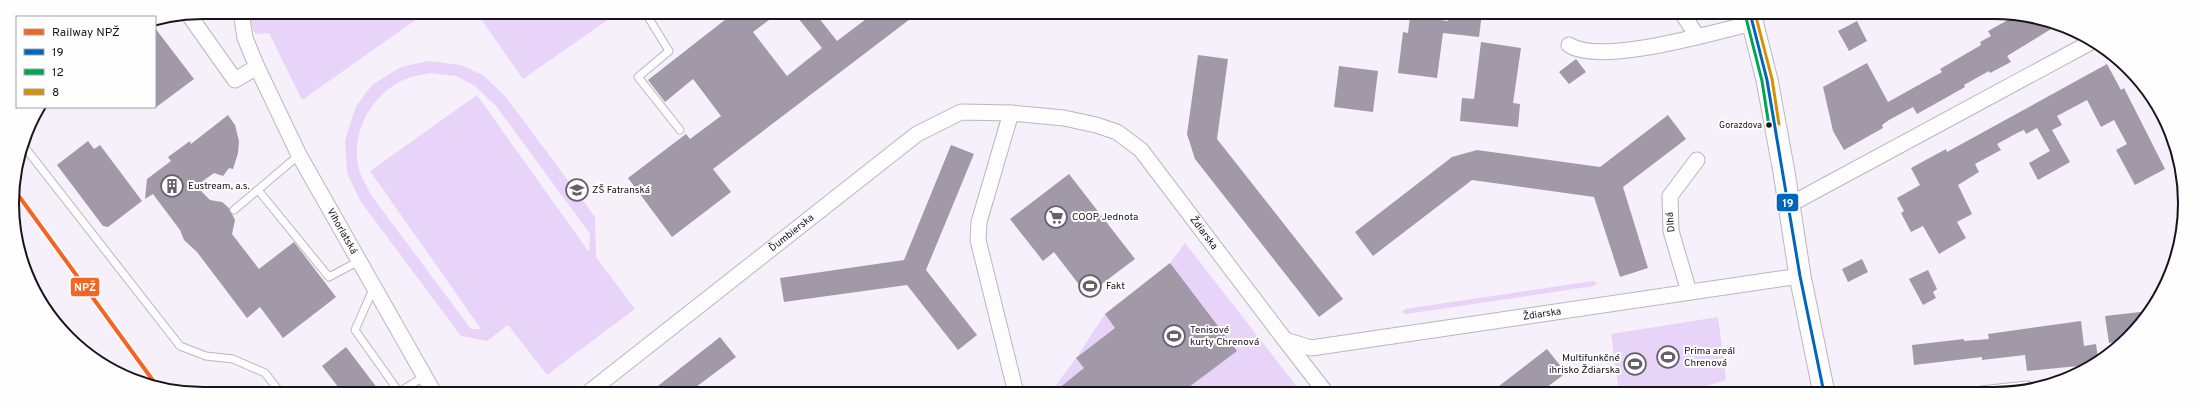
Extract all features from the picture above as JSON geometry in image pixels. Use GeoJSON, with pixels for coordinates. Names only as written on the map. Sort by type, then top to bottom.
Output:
{"type":"FeatureCollection","features":[{"type":"Feature","properties":{"kind":"street"},"geometry":{"type":"LineString","coordinates":[[192,19],[235,80],[257,67]]}},
{"type":"Feature","properties":{"kind":"street","name":"Vihorlatská"},"geometry":{"type":"LineString","coordinates":[[242,19],[245,38],[257,67],[299,155],[431,387]]}},
{"type":"Feature","properties":{"kind":"street"},"geometry":{"type":"LineString","coordinates":[[1686,19],[1697,36]]}},
{"type":"Feature","properties":{"kind":"street"},"geometry":{"type":"LineString","coordinates":[[1569,45],[1577,50],[1600,53],[1627,51],[1697,36],[1748,19]]}},
{"type":"Feature","properties":{"kind":"street"},"geometry":{"type":"LineString","coordinates":[[1751,19],[1766,80],[1789,205],[1800,276],[1823,387]]}},
{"type":"Feature","properties":{"kind":"street"},"geometry":{"type":"LineString","coordinates":[[1789,205],[2087,45]]}},
{"type":"Feature","properties":{"kind":"street","name":"Ďumbierska"},"geometry":{"type":"LineString","coordinates":[[596,387],[917,134],[961,112],[1011,113],[1064,118],[1117,132]]}},
{"type":"Feature","properties":{"kind":"street"},"geometry":{"type":"LineString","coordinates":[[1011,113],[980,222],[978,240],[1015,387]]}},
{"type":"Feature","properties":{"kind":"street","name":"Ždiarska"},"geometry":{"type":"LineString","coordinates":[[1117,132],[1141,150],[1321,387]]}},
{"type":"Feature","properties":{"kind":"street","name":"Dlhá"},"geometry":{"type":"LineString","coordinates":[[1689,292],[1671,231],[1670,196],[1697,160]]}},
{"type":"Feature","properties":{"kind":"street","name":"Ždiarska"},"geometry":{"type":"LineString","coordinates":[[1284,340],[1310,348],[1800,276]]}},
{"type":"Feature","properties":{"kind":"lane"},"geometry":{"type":"LineString","coordinates":[[649,19],[669,51],[638,77],[680,130]]}},
{"type":"Feature","properties":{"kind":"lane"},"geometry":{"type":"LineString","coordinates":[[27,150],[180,346],[206,356],[233,358],[265,374],[276,387]]}},
{"type":"Feature","properties":{"kind":"lane"},"geometry":{"type":"LineString","coordinates":[[234,210],[299,155]]}},
{"type":"Feature","properties":{"kind":"lane"},"geometry":{"type":"LineString","coordinates":[[258,190],[329,277],[359,261]]}},
{"type":"Feature","properties":{"kind":"lane"},"geometry":{"type":"LineString","coordinates":[[374,287],[355,330],[395,387]]}},
{"type":"Feature","properties":{"kind":"lane"},"geometry":{"type":"LineString","coordinates":[[407,387],[425,376]]}},
{"type":"Feature","properties":{"kind":"shaded area"},"geometry":{"type":"Polygon","coordinates":[[[251,19],[417,19],[302,100],[269,33],[256,34],[253,30],[251,19]]]}},
{"type":"Feature","properties":{"kind":"shaded area"},"geometry":{"type":"Polygon","coordinates":[[[481,19],[609,19],[523,79],[481,19]]]}},
{"type":"Feature","properties":{"kind":"shaded area"},"geometry":{"type":"Polygon","coordinates":[[[428,61],[461,65],[484,76],[506,97],[595,217],[596,257],[635,309],[547,375],[508,325],[487,341],[461,336],[361,202],[347,173],[345,140],[356,106],[372,85],[401,67],[428,61]],[[430,73],[403,80],[391,87],[372,106],[365,118],[357,143],[357,156],[359,170],[371,195],[471,329],[481,329],[370,171],[477,95],[589,252],[590,234],[496,106],[475,86],[456,76],[430,73]]]}},
{"type":"Feature","properties":{"kind":"shaded area","name":"Tenisové kurty Chrenová"},"geometry":{"type":"Polygon","coordinates":[[[1185,243],[1297,387],[1054,387],[1076,358],[1105,314],[1170,263],[1185,243]]]}},
{"type":"Feature","properties":{"kind":"shaded area"},"geometry":{"type":"Polygon","coordinates":[[[1593,281],[1597,283],[1594,286],[1406,314],[1402,312],[1405,309],[1593,281]]]}},
{"type":"Feature","properties":{"kind":"shaded area","name":"Prima areál Chrenová"},"geometry":{"type":"Polygon","coordinates":[[[1718,317],[1726,380],[1704,387],[1618,387],[1611,334],[1718,317]]]}},
{"type":"Feature","properties":{"kind":"building"},"geometry":{"type":"Polygon","coordinates":[[[726,19],[770,19],[753,32],[787,76],[822,48],[799,19],[820,19],[837,41],[866,19],[910,19],[713,169],[731,192],[672,237],[628,178],[686,134],[690,139],[721,116],[693,79],[665,102],[648,80],[726,19]]]}},
{"type":"Feature","properties":{"kind":"building"},"geometry":{"type":"Polygon","coordinates":[[[1410,19],[1433,19],[1448,21],[1448,19],[1481,19],[1479,37],[1443,33],[1437,78],[1398,73],[1403,32],[1408,33],[1410,19]]]}},
{"type":"Feature","properties":{"kind":"building"},"geometry":{"type":"Polygon","coordinates":[[[2009,19],[2042,25],[2052,29],[2007,56],[2011,62],[1990,73],[1989,71],[1964,85],[1965,87],[1917,114],[1913,107],[1889,120],[1882,125],[1883,128],[1844,150],[1833,131],[1823,87],[1867,63],[1888,102],[1942,72],[1940,69],[1981,45],[1980,42],[1991,36],[1988,31],[2009,19]]]}},
{"type":"Feature","properties":{"kind":"building"},"geometry":{"type":"Polygon","coordinates":[[[1857,21],[1867,41],[1849,51],[1838,31],[1857,21]]]}},
{"type":"Feature","properties":{"kind":"building"},"geometry":{"type":"Polygon","coordinates":[[[156,29],[194,79],[156,107],[156,29]]]}},
{"type":"Feature","properties":{"kind":"building"},"geometry":{"type":"Polygon","coordinates":[[[1481,42],[1521,48],[1513,103],[1520,104],[1518,127],[1460,121],[1462,98],[1474,99],[1481,42]]]}},
{"type":"Feature","properties":{"kind":"building"},"geometry":{"type":"Polygon","coordinates":[[[1198,55],[1228,59],[1217,139],[1343,299],[1319,317],[1195,159],[1187,134],[1198,55]]]}},
{"type":"Feature","properties":{"kind":"building"},"geometry":{"type":"Polygon","coordinates":[[[1576,59],[1586,72],[1569,84],[1559,72],[1576,59]]]}},
{"type":"Feature","properties":{"kind":"building"},"geometry":{"type":"Polygon","coordinates":[[[2107,64],[2121,90],[2124,88],[2165,169],[2135,185],[2116,150],[2127,144],[2114,120],[2101,127],[2087,100],[2057,116],[2062,125],[2052,130],[2070,162],[2038,180],[2029,163],[2050,151],[2037,128],[2026,134],[2024,130],[2019,132],[1997,144],[2001,150],[1975,164],[1979,172],[1958,185],[1972,214],[1957,222],[1966,238],[1939,254],[1923,226],[1911,232],[1901,213],[1904,211],[1897,198],[1920,185],[1911,168],[1946,149],[1947,152],[2107,64]]]}},
{"type":"Feature","properties":{"kind":"building"},"geometry":{"type":"Polygon","coordinates":[[[1339,66],[1378,71],[1373,112],[1334,107],[1339,66]]]}},
{"type":"Feature","properties":{"kind":"building"},"geometry":{"type":"Polygon","coordinates":[[[228,115],[235,125],[239,141],[238,153],[233,169],[229,168],[223,176],[214,173],[196,186],[210,200],[222,202],[229,208],[235,220],[232,234],[259,269],[294,242],[336,297],[283,338],[260,307],[247,318],[197,252],[184,240],[180,230],[153,194],[145,199],[147,179],[171,161],[168,157],[190,141],[191,144],[228,115]]]}},
{"type":"Feature","properties":{"kind":"building"},"geometry":{"type":"Polygon","coordinates":[[[1668,115],[1686,139],[1623,187],[1648,268],[1620,277],[1594,197],[1472,180],[1373,256],[1355,232],[1452,157],[1477,150],[1600,167],[1668,115]]]}},
{"type":"Feature","properties":{"kind":"building"},"geometry":{"type":"Polygon","coordinates":[[[88,141],[94,149],[100,145],[142,201],[108,227],[103,226],[57,165],[88,141]]]}},
{"type":"Feature","properties":{"kind":"building"},"geometry":{"type":"Polygon","coordinates":[[[951,145],[974,154],[926,270],[977,335],[958,350],[907,285],[784,302],[780,278],[904,260],[951,145]]]}},
{"type":"Feature","properties":{"kind":"building"},"geometry":{"type":"Polygon","coordinates":[[[1069,174],[1135,259],[1087,295],[1054,252],[1043,261],[1010,219],[1069,174]]]}},
{"type":"Feature","properties":{"kind":"building"},"geometry":{"type":"Polygon","coordinates":[[[1862,259],[1868,272],[1848,282],[1842,269],[1862,259]]]}},
{"type":"Feature","properties":{"kind":"building","name":"Tenisové kurty Chrenová"},"geometry":{"type":"Polygon","coordinates":[[[1170,263],[1237,351],[1189,387],[1060,387],[1084,368],[1076,358],[1115,328],[1105,314],[1170,263]]]}},
{"type":"Feature","properties":{"kind":"building"},"geometry":{"type":"Polygon","coordinates":[[[1928,270],[1937,289],[1933,292],[1936,298],[1923,305],[1909,279],[1928,270]]]}},
{"type":"Feature","properties":{"kind":"building"},"geometry":{"type":"Polygon","coordinates":[[[2142,312],[2124,333],[2114,342],[2109,343],[2105,316],[2142,312]]]}},
{"type":"Feature","properties":{"kind":"building"},"geometry":{"type":"Polygon","coordinates":[[[2081,321],[2084,346],[2096,344],[2097,355],[2079,366],[2027,371],[2025,355],[1982,360],[1982,357],[1914,365],[1912,345],[1964,339],[1964,341],[1989,339],[1988,334],[2081,321]]]}},
{"type":"Feature","properties":{"kind":"building"},"geometry":{"type":"Polygon","coordinates":[[[720,337],[736,357],[696,387],[657,387],[720,337]]]}},
{"type":"Feature","properties":{"kind":"building"},"geometry":{"type":"Polygon","coordinates":[[[346,347],[376,387],[338,387],[322,366],[346,347]]]}},
{"type":"Feature","properties":{"kind":"building"},"geometry":{"type":"Polygon","coordinates":[[[1547,349],[1566,373],[1547,387],[1498,387],[1547,349]]]}},
{"type":"Feature","properties":{"kind":"rail line","name":"NPŽ"},"geometry":{"type":"LineString","coordinates":[[19,196],[153,380]]}},
{"type":"Feature","properties":{"kind":"transit line","name":"12"},"geometry":{"type":"LineString","coordinates":[[1746,19],[1762,81],[1769,126]]}},
{"type":"Feature","properties":{"kind":"transit line","name":"19"},"geometry":{"type":"LineString","coordinates":[[1752,19],[1767,80],[1800,276],[1823,387]]}},
{"type":"Feature","properties":{"kind":"transit line","name":"8"},"geometry":{"type":"LineString","coordinates":[[1757,19],[1772,79],[1779,124]]}},
{"type":"Feature","properties":{"kind":"place","name":"Gorazdova"},"geometry":{"type":"Point","coordinates":[1769,125]}},
{"type":"Feature","properties":{"kind":"place","name":"Eustream, a.s."},"geometry":{"type":"Point","coordinates":[172,186]}},
{"type":"Feature","properties":{"kind":"place","name":"ZŠ Fatranská"},"geometry":{"type":"Point","coordinates":[577,190]}},
{"type":"Feature","properties":{"kind":"place","name":"COOP Jednota"},"geometry":{"type":"Point","coordinates":[1056,217]}},
{"type":"Feature","properties":{"kind":"place","name":"Fakt"},"geometry":{"type":"Point","coordinates":[1090,286]}},
{"type":"Feature","properties":{"kind":"place","name":"Tenisové kurty Chrenová"},"geometry":{"type":"Point","coordinates":[1174,336]}},
{"type":"Feature","properties":{"kind":"place","name":"Prima areál Chrenová"},"geometry":{"type":"Point","coordinates":[1668,357]}},
{"type":"Feature","properties":{"kind":"place","name":"Multifunkčné ihrisko Ždiarska"},"geometry":{"type":"Point","coordinates":[1635,364]}}]}
